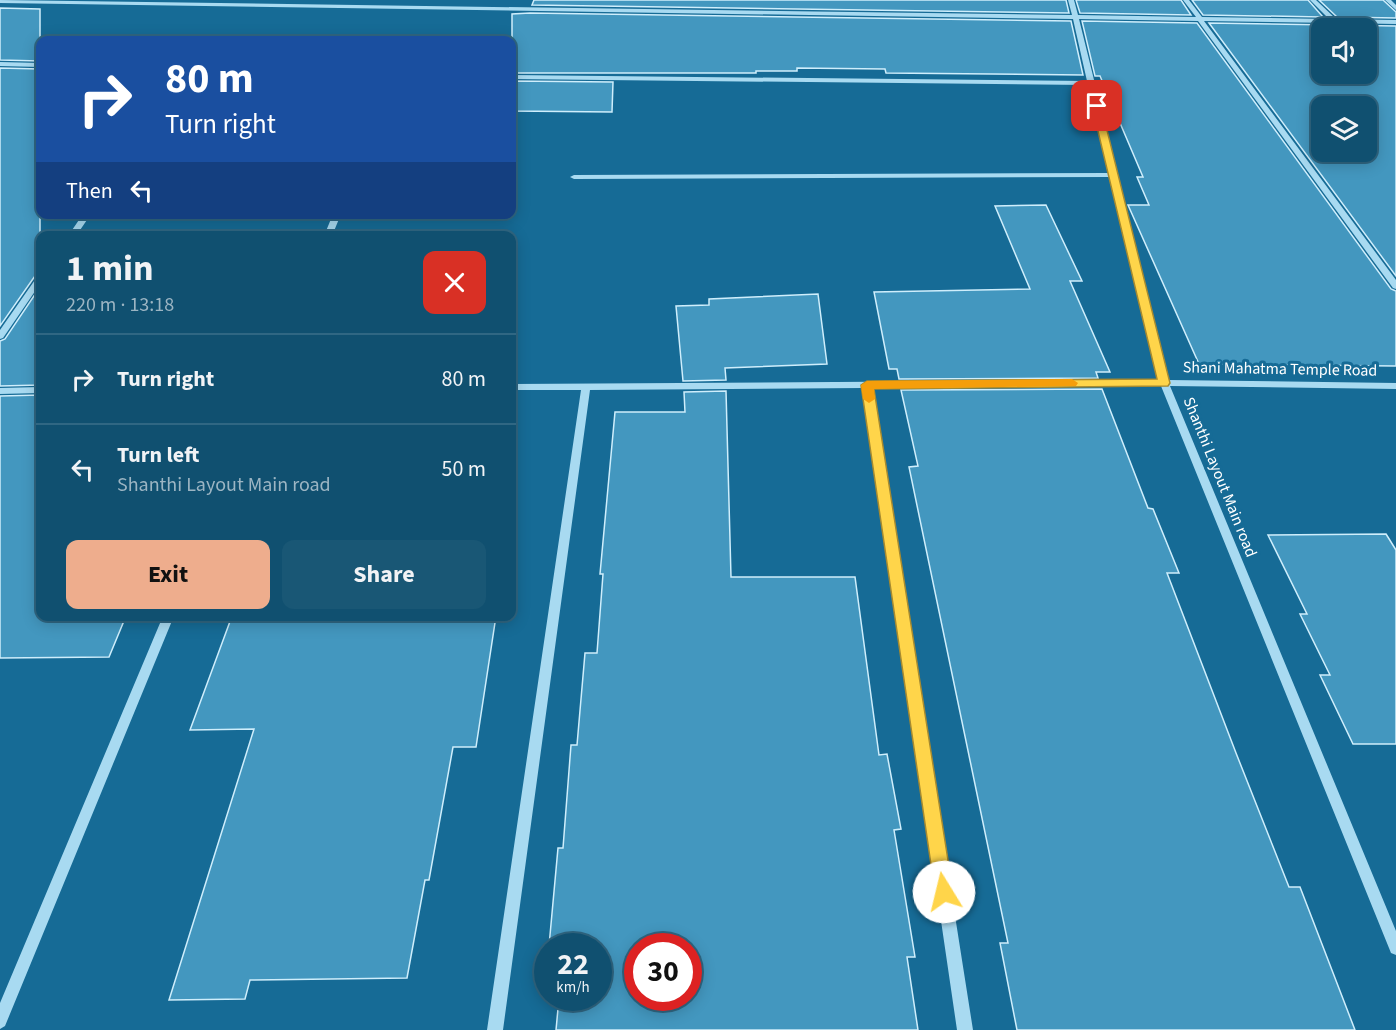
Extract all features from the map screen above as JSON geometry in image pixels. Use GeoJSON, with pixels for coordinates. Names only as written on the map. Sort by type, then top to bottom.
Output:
{"type":"FeatureCollection","features":[{"type":"Feature","properties":{"kind":"street","name":"Shanthi Layout Main road"},"geometry":{"type":"LineString","coordinates":[[1071,0],[1164,383],[1396,948]]}},
{"type":"Feature","properties":{"kind":"street"},"geometry":{"type":"LineString","coordinates":[[1186,0],[1396,286]]}},
{"type":"Feature","properties":{"kind":"street"},"geometry":{"type":"LineString","coordinates":[[1313,0],[1331,18]]}},
{"type":"Feature","properties":{"kind":"street"},"geometry":{"type":"LineString","coordinates":[[1388,0],[1396,8]]}},
{"type":"Feature","properties":{"kind":"street"},"geometry":{"type":"LineString","coordinates":[[0,1],[498,4],[1074,18],[1311,21]]}},
{"type":"Feature","properties":{"kind":"street"},"geometry":{"type":"LineString","coordinates":[[1377,22],[1393,22],[1396,28]]}},
{"type":"Feature","properties":{"kind":"street"},"geometry":{"type":"LineString","coordinates":[[0,64],[36,65]]}},
{"type":"Feature","properties":{"kind":"street"},"geometry":{"type":"LineString","coordinates":[[516,77],[1091,83]]}},
{"type":"Feature","properties":{"kind":"street"},"geometry":{"type":"LineString","coordinates":[[574,177],[1113,175]]}},
{"type":"Feature","properties":{"kind":"street"},"geometry":{"type":"LineString","coordinates":[[0,336],[36,285]]}},
{"type":"Feature","properties":{"kind":"street","name":"Shani Mahatma Temple Road"},"geometry":{"type":"LineString","coordinates":[[516,387],[1164,383],[1396,386]]}},
{"type":"Feature","properties":{"kind":"street"},"geometry":{"type":"LineString","coordinates":[[867,385],[964,1030]]}},
{"type":"Feature","properties":{"kind":"street"},"geometry":{"type":"LineString","coordinates":[[495,1030],[585,387]]}},
{"type":"Feature","properties":{"kind":"street"},"geometry":{"type":"LineString","coordinates":[[0,391],[36,390]]}},
{"type":"Feature","properties":{"kind":"street"},"geometry":{"type":"LineString","coordinates":[[0,1021],[167,621]]}},
{"type":"Feature","properties":{"kind":"building"},"geometry":{"type":"Polygon","coordinates":[[[534,0],[1066,0],[1069,13],[532,5],[534,0]]]}},
{"type":"Feature","properties":{"kind":"building"},"geometry":{"type":"Polygon","coordinates":[[[1076,0],[1181,0],[1191,15],[1080,13],[1076,0]]]}},
{"type":"Feature","properties":{"kind":"building"},"geometry":{"type":"Polygon","coordinates":[[[1192,0],[1308,0],[1323,17],[1203,15],[1192,0]]]}},
{"type":"Feature","properties":{"kind":"building"},"geometry":{"type":"Polygon","coordinates":[[[1319,0],[1383,0],[1396,12],[1396,18],[1337,17],[1319,0]]]}},
{"type":"Feature","properties":{"kind":"building"},"geometry":{"type":"Polygon","coordinates":[[[0,8],[40,9],[40,36],[36,36],[36,61],[0,60],[0,8]]]}},
{"type":"Feature","properties":{"kind":"building"},"geometry":{"type":"Polygon","coordinates":[[[512,14],[1071,21],[1083,75],[886,73],[885,69],[797,68],[797,71],[756,71],[756,73],[516,73],[516,36],[512,36],[512,14]]]}},
{"type":"Feature","properties":{"kind":"building"},"geometry":{"type":"Polygon","coordinates":[[[1082,21],[1197,23],[1391,289],[1396,291],[1396,366],[1199,364],[1128,205],[1149,205],[1137,177],[1143,177],[1100,76],[1095,76],[1082,21]]]}},
{"type":"Feature","properties":{"kind":"building"},"geometry":{"type":"Polygon","coordinates":[[[1209,23],[1311,25],[1311,84],[1377,84],[1377,26],[1396,26],[1396,276],[1312,162],[1377,162],[1377,96],[1311,96],[1311,161],[1209,23]]]}},
{"type":"Feature","properties":{"kind":"building"},"geometry":{"type":"Polygon","coordinates":[[[0,68],[36,69],[36,219],[40,219],[40,231],[36,231],[36,276],[0,326],[0,68]]]}},
{"type":"Feature","properties":{"kind":"building"},"geometry":{"type":"Polygon","coordinates":[[[516,81],[613,82],[612,112],[516,111],[516,81]]]}},
{"type":"Feature","properties":{"kind":"building"},"geometry":{"type":"Polygon","coordinates":[[[1046,205],[1082,281],[1070,281],[1110,372],[1096,372],[1098,378],[899,379],[897,369],[889,369],[874,292],[1030,289],[995,206],[1046,205]]]}},
{"type":"Feature","properties":{"kind":"building"},"geometry":{"type":"Polygon","coordinates":[[[36,293],[36,385],[0,386],[0,341],[5,339],[36,293]]]}},
{"type":"Feature","properties":{"kind":"building"},"geometry":{"type":"Polygon","coordinates":[[[818,294],[827,364],[725,368],[726,380],[683,381],[676,306],[709,305],[709,299],[818,294]]]}},
{"type":"Feature","properties":{"kind":"building"},"geometry":{"type":"Polygon","coordinates":[[[1102,389],[1148,508],[1153,509],[1179,573],[1167,573],[1236,753],[1289,887],[1300,887],[1355,1030],[1017,1030],[1000,943],[1008,943],[909,467],[918,466],[901,390],[1102,389]]]}},
{"type":"Feature","properties":{"kind":"building"},"geometry":{"type":"Polygon","coordinates":[[[726,391],[731,577],[855,577],[879,755],[887,754],[901,829],[894,830],[915,957],[907,957],[918,1030],[556,1030],[558,1011],[612,1011],[612,933],[550,933],[558,848],[563,848],[571,745],[577,745],[585,653],[597,653],[603,574],[600,574],[615,412],[685,412],[684,392],[726,391]]]}},
{"type":"Feature","properties":{"kind":"building"},"geometry":{"type":"Polygon","coordinates":[[[36,395],[36,621],[124,621],[109,657],[0,658],[0,396],[36,395]]]}},
{"type":"Feature","properties":{"kind":"building"},"geometry":{"type":"Polygon","coordinates":[[[1386,534],[1396,550],[1396,744],[1353,744],[1320,675],[1330,675],[1300,614],[1307,614],[1268,535],[1386,534]]]}},
{"type":"Feature","properties":{"kind":"building"},"geometry":{"type":"Polygon","coordinates":[[[230,621],[495,621],[476,747],[453,747],[429,880],[425,880],[407,978],[250,980],[245,999],[169,1000],[254,729],[190,730],[230,621]]]}},
{"type":"Feature","properties":{"kind":"slow traffic"},"geometry":{"type":"LineString","coordinates":[[869,399],[867,385],[1072,383]]}},
{"type":"Feature","properties":{"kind":"route"},"geometry":{"type":"LineString","coordinates":[[944,892],[867,385],[1164,383],[1097,106]]}}]}
